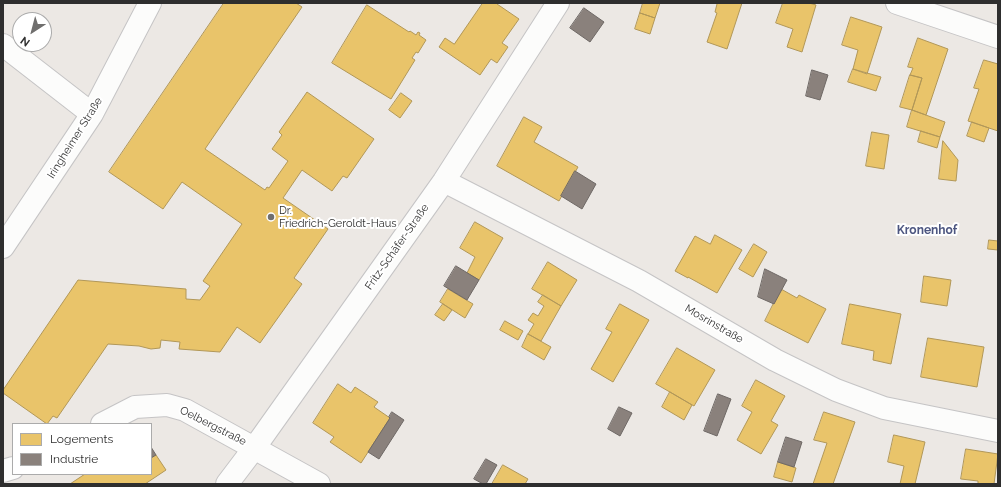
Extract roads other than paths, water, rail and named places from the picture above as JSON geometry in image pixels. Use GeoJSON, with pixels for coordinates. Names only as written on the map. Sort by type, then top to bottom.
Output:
{"type":"FeatureCollection","features":[{"type":"Feature","properties":{"kind":"street","name":"Iringheimer Straße"},"geometry":{"type":"LineString","coordinates":[[3,247],[92,114],[150,3]]}},
{"type":"Feature","properties":{"kind":"street","name":"Fritz-Schäfer-Straße"},"geometry":{"type":"LineString","coordinates":[[226,484],[255,447],[444,181],[558,3]]}},
{"type":"Feature","properties":{"kind":"street"},"geometry":{"type":"LineString","coordinates":[[897,3],[998,37]]}},
{"type":"Feature","properties":{"kind":"street"},"geometry":{"type":"LineString","coordinates":[[3,45],[92,114]]}},
{"type":"Feature","properties":{"kind":"street","name":"Mosrinstraße"},"geometry":{"type":"LineString","coordinates":[[444,181],[639,281],[775,360],[836,390],[884,408],[998,431]]}},
{"type":"Feature","properties":{"kind":"street","name":"Oelbergstraße"},"geometry":{"type":"LineString","coordinates":[[104,423],[135,407],[167,404],[185,410],[255,447],[319,484]]}},
{"type":"Feature","properties":{"kind":"place","name":"Dr. Friedrich-Geroldt-Haus"},"geometry":{"type":"Point","coordinates":[271,217]}},
{"type":"Feature","properties":{"kind":"district","name":"Kronenhof"},"geometry":{"type":"Point","coordinates":[927,230]}}]}
